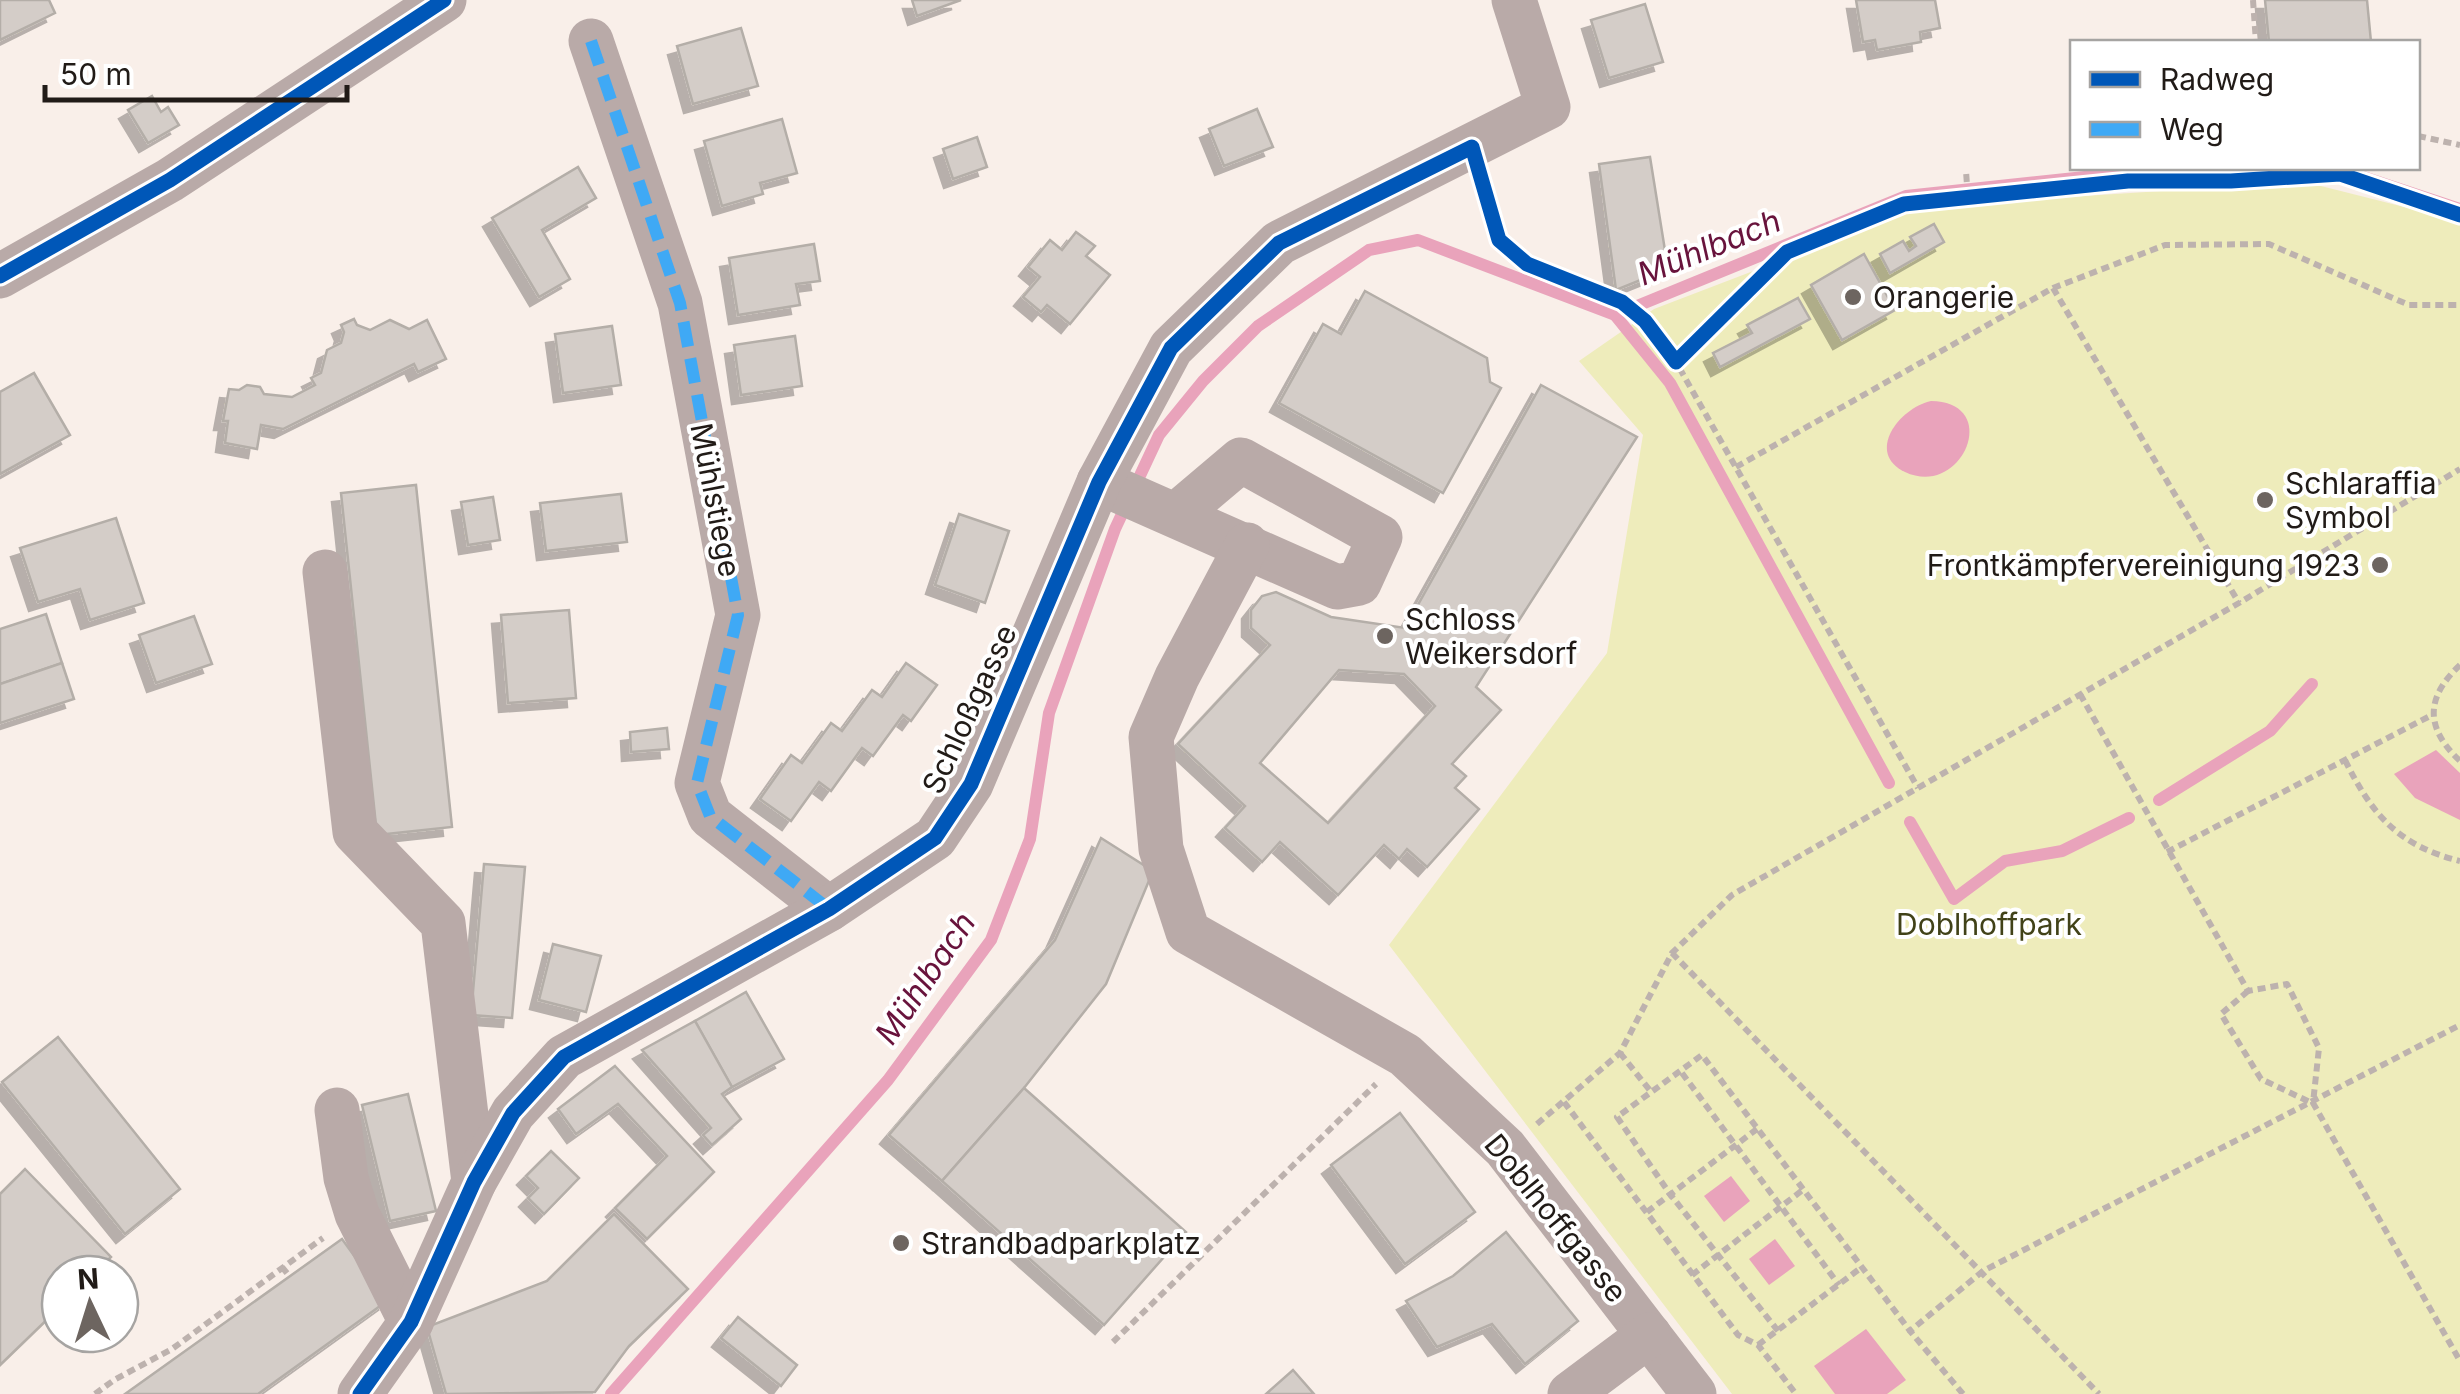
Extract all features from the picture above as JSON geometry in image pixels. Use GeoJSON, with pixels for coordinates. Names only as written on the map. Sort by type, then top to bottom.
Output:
{"type":"FeatureCollection","features":[{"type":"Feature","properties":{"kind":"street"},"geometry":{"type":"LineString","coordinates":[[0,276],[170,180],[444,0]]}},
{"type":"Feature","properties":{"kind":"street","name":"Schloßgasse"},"geometry":{"type":"LineString","coordinates":[[360,1394],[411,1322],[474,1182],[513,1113],[564,1057],[829,909],[935,838],[971,784],[1135,497],[1171,348],[1279,242],[1548,107],[1514,0]]}},
{"type":"Feature","properties":{"kind":"street","name":"Mühlstiege"},"geometry":{"type":"LineString","coordinates":[[591,41],[680,303],[738,614],[697,783],[710,816],[829,909]]}},
{"type":"Feature","properties":{"kind":"street"},"geometry":{"type":"LineString","coordinates":[[1241,460],[1380,538],[1358,582],[1337,588],[1135,497],[1241,460]]}},
{"type":"Feature","properties":{"kind":"street","name":"Doblhoffgasse"},"geometry":{"type":"LineString","coordinates":[[1247,545],[1150,737],[1161,848],[1188,932],[1405,1055],[1505,1148],[1694,1394]]}},
{"type":"Feature","properties":{"kind":"street"},"geometry":{"type":"LineString","coordinates":[[325,572],[355,832],[442,923],[474,1182]]}},
{"type":"Feature","properties":{"kind":"street"},"geometry":{"type":"LineString","coordinates":[[338,1110],[346,1178],[357,1214],[411,1322]]}},
{"type":"Feature","properties":{"kind":"street"},"geometry":{"type":"LineString","coordinates":[[1570,1394],[1649,1336]]}},
{"type":"Feature","properties":{"kind":"path"},"geometry":{"type":"LineString","coordinates":[[2253,0],[2256,40]]}},
{"type":"Feature","properties":{"kind":"path"},"geometry":{"type":"LineString","coordinates":[[2420,136],[2460,145]]}},
{"type":"Feature","properties":{"kind":"path"},"geometry":{"type":"LineString","coordinates":[[1472,147],[1499,240],[1527,264],[1622,302],[1645,321],[1676,362],[1918,788]]}},
{"type":"Feature","properties":{"kind":"path"},"geometry":{"type":"LineString","coordinates":[[1676,362],[1788,252],[1904,204],[1968,199],[1966,171]]}},
{"type":"Feature","properties":{"kind":"path"},"geometry":{"type":"LineString","coordinates":[[1736,467],[2054,288],[2164,244],[2269,244],[2409,305],[2460,306]]}},
{"type":"Feature","properties":{"kind":"path"},"geometry":{"type":"LineString","coordinates":[[2054,288],[2239,603]]}},
{"type":"Feature","properties":{"kind":"path"},"geometry":{"type":"LineString","coordinates":[[1505,1148],[1620,1053],[1672,953],[1732,895],[2239,603],[2460,470]]}},
{"type":"Feature","properties":{"kind":"path"},"geometry":{"type":"LineString","coordinates":[[2460,665],[2439,686],[2432,715],[2441,743],[2460,762]]}},
{"type":"Feature","properties":{"kind":"path"},"geometry":{"type":"LineString","coordinates":[[2080,694],[2248,991]]}},
{"type":"Feature","properties":{"kind":"path"},"geometry":{"type":"LineString","coordinates":[[2167,852],[2432,715]]}},
{"type":"Feature","properties":{"kind":"path"},"geometry":{"type":"LineString","coordinates":[[2345,760],[2365,801],[2396,833],[2434,855],[2460,861]]}},
{"type":"Feature","properties":{"kind":"path"},"geometry":{"type":"LineString","coordinates":[[1672,953],[2099,1394]]}},
{"type":"Feature","properties":{"kind":"path"},"geometry":{"type":"LineString","coordinates":[[2314,1104],[2261,1079],[2220,1014],[2248,991],[2286,984],[2318,1048],[2314,1104],[2460,1361]]}},
{"type":"Feature","properties":{"kind":"path"},"geometry":{"type":"LineString","coordinates":[[1910,1330],[1983,1271],[2460,1026]]}},
{"type":"Feature","properties":{"kind":"path"},"geometry":{"type":"LineString","coordinates":[[1620,1053],[1652,1093]]}},
{"type":"Feature","properties":{"kind":"path"},"geometry":{"type":"LineString","coordinates":[[1112,1342],[1405,1055]]}},
{"type":"Feature","properties":{"kind":"path"},"geometry":{"type":"LineString","coordinates":[[1778,1331],[1670,1194],[1618,1117],[1702,1056],[1963,1394]]}},
{"type":"Feature","properties":{"kind":"path"},"geometry":{"type":"LineString","coordinates":[[1682,1073],[1840,1285]]}},
{"type":"Feature","properties":{"kind":"path"},"geometry":{"type":"LineString","coordinates":[[1564,1102],[1738,1334],[1758,1344],[1796,1394]]}},
{"type":"Feature","properties":{"kind":"path"},"geometry":{"type":"LineString","coordinates":[[1646,1212],[1757,1129]]}},
{"type":"Feature","properties":{"kind":"path"},"geometry":{"type":"LineString","coordinates":[[1692,1275],[1804,1190]]}},
{"type":"Feature","properties":{"kind":"path"},"geometry":{"type":"LineString","coordinates":[[95,1394],[172,1349],[357,1214]]}},
{"type":"Feature","properties":{"kind":"path"},"geometry":{"type":"LineString","coordinates":[[282,1267],[290,1276]]}},
{"type":"Feature","properties":{"kind":"path"},"geometry":{"type":"LineString","coordinates":[[1758,1344],[1862,1267]]}},
{"type":"Feature","properties":{"kind":"path"},"geometry":{"type":"LineString","coordinates":[[172,1349],[178,1356]]}},
{"type":"Feature","properties":{"kind":"green space","name":"Doblhoffpark"},"geometry":{"type":"Polygon","coordinates":[[[2305,182],[2460,221],[2460,1394],[1732,1394],[1389,945],[1607,653],[1643,435],[1579,361],[1654,309],[1923,206],[2305,182]]]}},
{"type":"Feature","properties":{"kind":"shaded area"},"geometry":{"type":"Polygon","coordinates":[[[1931,401],[1953,405],[1965,416],[1969,431],[1957,462],[1943,472],[1925,477],[1893,464],[1887,443],[1908,412],[1931,401]]]}},
{"type":"Feature","properties":{"kind":"shaded area"},"geometry":{"type":"Polygon","coordinates":[[[2436,750],[2460,773],[2460,820],[2415,798],[2394,774],[2436,750]]]}},
{"type":"Feature","properties":{"kind":"shaded area"},"geometry":{"type":"Polygon","coordinates":[[[1731,1176],[1750,1201],[1724,1222],[1704,1196],[1731,1176]]]}},
{"type":"Feature","properties":{"kind":"shaded area"},"geometry":{"type":"Polygon","coordinates":[[[1775,1239],[1795,1266],[1769,1285],[1749,1259],[1775,1239]]]}},
{"type":"Feature","properties":{"kind":"shaded area"},"geometry":{"type":"Polygon","coordinates":[[[1866,1329],[1906,1380],[1887,1394],[1835,1394],[1814,1366],[1866,1329]]]}},
{"type":"Feature","properties":{"kind":"building"},"geometry":{"type":"Polygon","coordinates":[[[0,0],[49,0],[55,13],[0,40],[0,0]]]}},
{"type":"Feature","properties":{"kind":"building"},"geometry":{"type":"Polygon","coordinates":[[[912,0],[961,0],[917,16],[912,0]]]}},
{"type":"Feature","properties":{"kind":"building"},"geometry":{"type":"Polygon","coordinates":[[[1856,0],[1935,0],[1940,28],[1920,32],[1921,42],[1877,50],[1875,40],[1863,42],[1856,0]]]}},
{"type":"Feature","properties":{"kind":"building"},"geometry":{"type":"Polygon","coordinates":[[[2265,0],[2367,0],[2371,40],[2269,40],[2265,0]]]}},
{"type":"Feature","properties":{"kind":"building"},"geometry":{"type":"Polygon","coordinates":[[[1645,4],[1663,62],[1609,78],[1591,20],[1645,4]]]}},
{"type":"Feature","properties":{"kind":"building"},"geometry":{"type":"Polygon","coordinates":[[[741,28],[758,86],[693,104],[677,46],[741,28]]]}},
{"type":"Feature","properties":{"kind":"building"},"geometry":{"type":"Polygon","coordinates":[[[152,96],[161,112],[168,107],[179,125],[148,143],[128,110],[152,96]]]}},
{"type":"Feature","properties":{"kind":"building"},"geometry":{"type":"Polygon","coordinates":[[[1257,109],[1273,147],[1224,166],[1209,129],[1257,109]]]}},
{"type":"Feature","properties":{"kind":"building"},"geometry":{"type":"Polygon","coordinates":[[[782,119],[797,173],[760,183],[763,194],[722,206],[704,141],[782,119]]]}},
{"type":"Feature","properties":{"kind":"building"},"geometry":{"type":"Polygon","coordinates":[[[977,137],[987,167],[953,179],[943,149],[977,137]]]}},
{"type":"Feature","properties":{"kind":"building"},"geometry":{"type":"Polygon","coordinates":[[[1650,157],[1668,269],[1616,290],[1599,164],[1650,157]]]}},
{"type":"Feature","properties":{"kind":"building"},"geometry":{"type":"Polygon","coordinates":[[[578,167],[596,198],[542,230],[570,279],[539,297],[492,218],[578,167]]]}},
{"type":"Feature","properties":{"kind":"building"},"geometry":{"type":"Polygon","coordinates":[[[1934,224],[1944,242],[1890,273],[1880,254],[1903,241],[1909,251],[1916,246],[1910,237],[1934,224]]]}},
{"type":"Feature","properties":{"kind":"building"},"geometry":{"type":"Polygon","coordinates":[[[1076,232],[1095,246],[1086,256],[1110,275],[1070,324],[1047,305],[1041,312],[1023,297],[1040,277],[1028,267],[1050,240],[1062,250],[1076,232]]]}},
{"type":"Feature","properties":{"kind":"building"},"geometry":{"type":"Polygon","coordinates":[[[814,244],[820,281],[796,284],[800,305],[738,315],[729,258],[814,244]]]}},
{"type":"Feature","properties":{"kind":"building","name":"Orangerie"},"geometry":{"type":"Polygon","coordinates":[[[1864,254],[1895,310],[1842,340],[1811,285],[1864,254]]]}},
{"type":"Feature","properties":{"kind":"building"},"geometry":{"type":"Polygon","coordinates":[[[1365,291],[1487,358],[1490,382],[1501,388],[1443,493],[1279,403],[1323,324],[1341,334],[1365,291]]]}},
{"type":"Feature","properties":{"kind":"building"},"geometry":{"type":"Polygon","coordinates":[[[1798,298],[1810,319],[1720,367],[1713,353],[1752,333],[1747,325],[1798,298]]]}},
{"type":"Feature","properties":{"kind":"building"},"geometry":{"type":"Polygon","coordinates":[[[354,319],[357,325],[370,330],[390,320],[409,329],[427,320],[446,359],[418,372],[414,364],[283,429],[261,425],[257,449],[225,443],[228,421],[223,421],[229,389],[239,390],[247,385],[260,387],[264,394],[292,397],[315,385],[311,378],[321,373],[327,350],[341,343],[341,325],[354,319]]]}},
{"type":"Feature","properties":{"kind":"building"},"geometry":{"type":"Polygon","coordinates":[[[612,326],[621,385],[563,393],[555,334],[612,326]]]}},
{"type":"Feature","properties":{"kind":"building"},"geometry":{"type":"Polygon","coordinates":[[[795,336],[802,386],[741,395],[734,345],[795,336]]]}},
{"type":"Feature","properties":{"kind":"building"},"geometry":{"type":"Polygon","coordinates":[[[34,373],[70,435],[0,474],[0,392],[34,373]]]}},
{"type":"Feature","properties":{"kind":"building","name":"Schloss Weikersdorf"},"geometry":{"type":"Polygon","coordinates":[[[1541,385],[1637,437],[1476,687],[1501,710],[1452,764],[1466,776],[1455,788],[1479,809],[1427,867],[1407,849],[1399,859],[1384,845],[1338,895],[1280,842],[1262,862],[1225,828],[1245,806],[1178,744],[1270,645],[1251,628],[1251,610],[1262,596],[1276,592],[1331,617],[1405,628],[1541,385]],[[1339,670],[1260,763],[1328,823],[1435,706],[1404,674],[1339,670]]]}},
{"type":"Feature","properties":{"kind":"building"},"geometry":{"type":"Polygon","coordinates":[[[416,485],[452,827],[377,835],[341,493],[416,485]]]}},
{"type":"Feature","properties":{"kind":"building"},"geometry":{"type":"Polygon","coordinates":[[[621,494],[627,542],[546,551],[540,503],[621,494]]]}},
{"type":"Feature","properties":{"kind":"building"},"geometry":{"type":"Polygon","coordinates":[[[493,497],[500,540],[468,545],[461,502],[493,497]]]}},
{"type":"Feature","properties":{"kind":"building"},"geometry":{"type":"Polygon","coordinates":[[[959,514],[1009,531],[985,603],[935,585],[959,514]]]}},
{"type":"Feature","properties":{"kind":"building"},"geometry":{"type":"Polygon","coordinates":[[[116,518],[144,603],[90,620],[80,589],[38,602],[20,548],[116,518]]]}},
{"type":"Feature","properties":{"kind":"building"},"geometry":{"type":"Polygon","coordinates":[[[569,610],[576,698],[508,703],[501,615],[569,610]]]}},
{"type":"Feature","properties":{"kind":"building"},"geometry":{"type":"Polygon","coordinates":[[[46,614],[62,663],[0,684],[0,629],[46,614]]]}},
{"type":"Feature","properties":{"kind":"building"},"geometry":{"type":"Polygon","coordinates":[[[194,616],[212,664],[156,683],[139,635],[194,616]]]}},
{"type":"Feature","properties":{"kind":"building"},"geometry":{"type":"Polygon","coordinates":[[[62,663],[74,699],[0,723],[0,684],[62,663]]]}},
{"type":"Feature","properties":{"kind":"building"},"geometry":{"type":"Polygon","coordinates":[[[906,663],[937,685],[911,721],[903,715],[873,756],[862,748],[831,791],[819,782],[791,821],[760,799],[791,755],[802,763],[831,723],[842,731],[872,690],[882,697],[906,663]]]}},
{"type":"Feature","properties":{"kind":"building"},"geometry":{"type":"Polygon","coordinates":[[[667,728],[669,749],[631,752],[630,732],[667,728]]]}},
{"type":"Feature","properties":{"kind":"building"},"geometry":{"type":"Polygon","coordinates":[[[1101,838],[1153,871],[1106,984],[1024,1088],[942,1181],[889,1135],[1055,940],[1101,838]]]}},
{"type":"Feature","properties":{"kind":"building"},"geometry":{"type":"Polygon","coordinates":[[[484,864],[525,867],[512,1018],[471,1015],[484,864]]]}},
{"type":"Feature","properties":{"kind":"building"},"geometry":{"type":"Polygon","coordinates":[[[553,944],[601,956],[586,1012],[539,1000],[553,944]]]}},
{"type":"Feature","properties":{"kind":"building"},"geometry":{"type":"Polygon","coordinates":[[[746,992],[784,1059],[732,1087],[695,1021],[746,992]]]}},
{"type":"Feature","properties":{"kind":"building"},"geometry":{"type":"Polygon","coordinates":[[[695,1021],[732,1087],[722,1094],[741,1119],[712,1145],[703,1135],[711,1128],[642,1050],[695,1021]]]}},
{"type":"Feature","properties":{"kind":"building"},"geometry":{"type":"Polygon","coordinates":[[[58,1037],[180,1189],[125,1234],[2,1082],[58,1037]]]}},
{"type":"Feature","properties":{"kind":"building"},"geometry":{"type":"Polygon","coordinates":[[[615,1066],[714,1172],[647,1239],[615,1208],[667,1156],[618,1104],[576,1134],[558,1109],[615,1066]]]}},
{"type":"Feature","properties":{"kind":"building"},"geometry":{"type":"Polygon","coordinates":[[[1024,1088],[1186,1232],[1104,1325],[942,1181],[1024,1088]]]}},
{"type":"Feature","properties":{"kind":"building"},"geometry":{"type":"Polygon","coordinates":[[[408,1094],[436,1211],[390,1221],[362,1105],[408,1094]]]}},
{"type":"Feature","properties":{"kind":"building"},"geometry":{"type":"Polygon","coordinates":[[[1400,1113],[1475,1212],[1405,1264],[1331,1165],[1400,1113]]]}},
{"type":"Feature","properties":{"kind":"building"},"geometry":{"type":"Polygon","coordinates":[[[551,1151],[579,1178],[544,1214],[528,1198],[538,1188],[526,1176],[551,1151]]]}},
{"type":"Feature","properties":{"kind":"building"},"geometry":{"type":"Polygon","coordinates":[[[25,1169],[108,1254],[40,1254],[40,1326],[0,1365],[0,1194],[25,1169]]]}},
{"type":"Feature","properties":{"kind":"building"},"geometry":{"type":"Polygon","coordinates":[[[614,1214],[688,1289],[629,1346],[595,1392],[446,1394],[427,1327],[547,1281],[614,1214]]]}},
{"type":"Feature","properties":{"kind":"building"},"geometry":{"type":"Polygon","coordinates":[[[1506,1232],[1578,1321],[1525,1364],[1492,1324],[1437,1347],[1406,1301],[1453,1276],[1506,1232]]]}},
{"type":"Feature","properties":{"kind":"building"},"geometry":{"type":"Polygon","coordinates":[[[342,1239],[387,1301],[258,1394],[125,1394],[342,1239]]]}},
{"type":"Feature","properties":{"kind":"building"},"geometry":{"type":"Polygon","coordinates":[[[738,1317],[797,1365],[781,1386],[721,1338],[738,1317]]]}},
{"type":"Feature","properties":{"kind":"building"},"geometry":{"type":"Polygon","coordinates":[[[1293,1370],[1314,1394],[1266,1394],[1293,1370]]]}},
{"type":"Feature","properties":{"kind":"waterway","name":"Mühlbach"},"geometry":{"type":"LineString","coordinates":[[611,1394],[888,1080],[991,940],[1030,839],[1049,713],[1115,529],[1159,435],[1203,381],[1258,326],[1369,250],[1418,240],[1615,315],[1906,196],[2132,172],[2233,177],[2342,170],[2460,209]]}},
{"type":"Feature","properties":{"kind":"waterway"},"geometry":{"type":"LineString","coordinates":[[1615,315],[1670,383],[1889,783]]}},
{"type":"Feature","properties":{"kind":"waterway"},"geometry":{"type":"LineString","coordinates":[[2159,800],[2270,731],[2312,684]]}},
{"type":"Feature","properties":{"kind":"waterway"},"geometry":{"type":"LineString","coordinates":[[1910,822],[1954,899],[2005,861],[2062,851],[2129,818]]}},
{"type":"Feature","properties":{"kind":"marked path"},"geometry":{"type":"LineString","coordinates":[[591,41],[680,303],[738,615],[697,783],[710,816],[829,909]]}},
{"type":"Feature","properties":{"kind":"cycle path"},"geometry":{"type":"LineString","coordinates":[[0,276],[170,180],[444,0]]}},
{"type":"Feature","properties":{"kind":"cycle path"},"geometry":{"type":"LineString","coordinates":[[360,1394],[411,1322],[474,1182],[513,1113],[564,1057],[829,909],[935,838],[971,784],[1099,482],[1171,348],[1279,243],[1472,147],[1499,240],[1527,264],[1622,302],[1645,321],[1676,362],[1787,252],[1904,204],[2128,181],[2231,181],[2340,174],[2460,215]]}},
{"type":"Feature","properties":{"kind":"place","name":"Orangerie"},"geometry":{"type":"Point","coordinates":[1853,297]}},
{"type":"Feature","properties":{"kind":"place","name":"Schlaraffia Symbol"},"geometry":{"type":"Point","coordinates":[2265,500]}},
{"type":"Feature","properties":{"kind":"place","name":"Frontkämpfervereinigung 1923"},"geometry":{"type":"Point","coordinates":[2380,565]}},
{"type":"Feature","properties":{"kind":"place","name":"Schloss Weikersdorf"},"geometry":{"type":"Point","coordinates":[1385,636]}},
{"type":"Feature","properties":{"kind":"place","name":"Strandbadparkplatz"},"geometry":{"type":"Point","coordinates":[901,1243]}}]}
